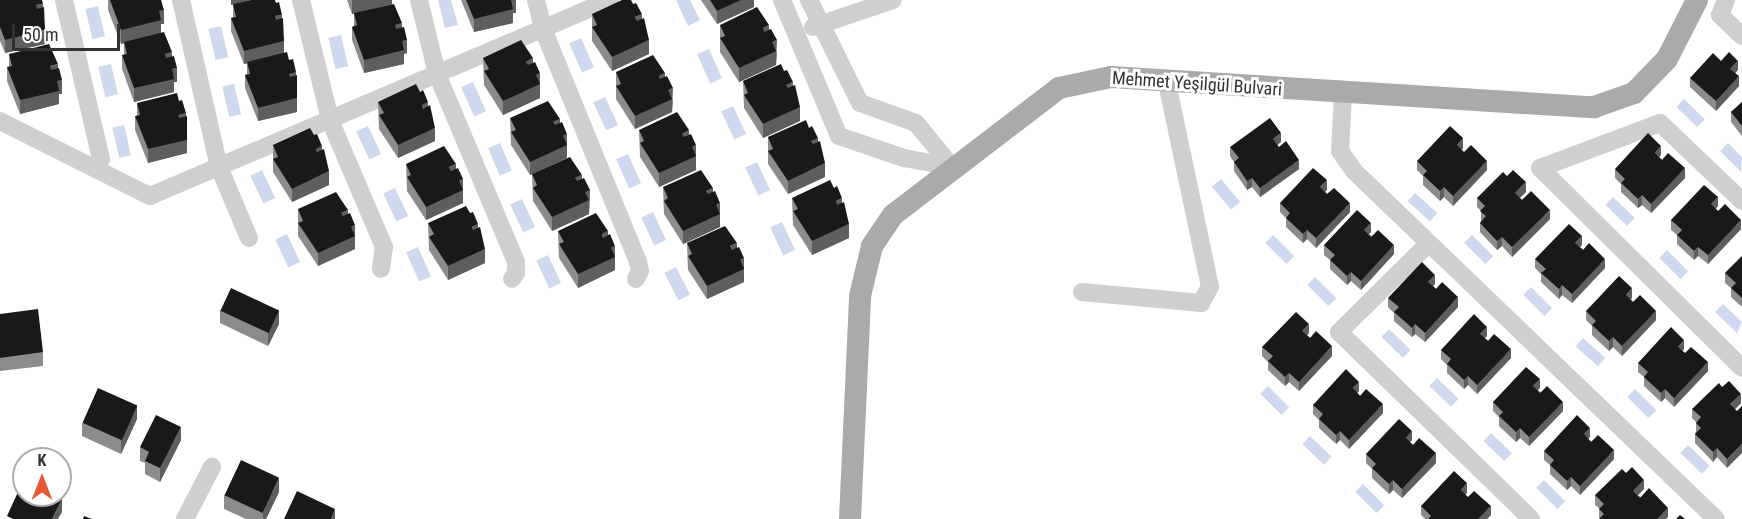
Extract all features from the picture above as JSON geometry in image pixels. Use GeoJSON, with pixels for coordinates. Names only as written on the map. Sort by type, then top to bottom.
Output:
{"type":"FeatureCollection","features":[{"type":"Feature","properties":{"kind":"main road","name":"Mehmet Yeşilgül Bulvari"},"geometry":{"type":"LineString","coordinates":[[850,519],[860,296],[872,246],[892,215],[952,167],[1059,88],[1112,77],[1166,79],[1343,94],[1594,108],[1634,93],[1659,68],[1697,0]]}},
{"type":"Feature","properties":{"kind":"street"},"geometry":{"type":"LineString","coordinates":[[64,0],[100,159],[95,168]]}},
{"type":"Feature","properties":{"kind":"street"},"geometry":{"type":"LineString","coordinates":[[181,0],[219,167],[249,238]]}},
{"type":"Feature","properties":{"kind":"street"},"geometry":{"type":"LineString","coordinates":[[301,0],[330,120],[384,247],[381,269]]}},
{"type":"Feature","properties":{"kind":"street"},"geometry":{"type":"LineString","coordinates":[[419,0],[437,74],[516,262],[516,273],[512,279]]}},
{"type":"Feature","properties":{"kind":"street"},"geometry":{"type":"LineString","coordinates":[[536,0],[543,29],[638,262],[640,271],[636,279]]}},
{"type":"Feature","properties":{"kind":"street"},"geometry":{"type":"LineString","coordinates":[[0,121],[150,196],[610,0]]}},
{"type":"Feature","properties":{"kind":"street"},"geometry":{"type":"LineString","coordinates":[[782,0],[839,136],[904,158],[952,167]]}},
{"type":"Feature","properties":{"kind":"street"},"geometry":{"type":"LineString","coordinates":[[809,0],[860,103],[916,123],[952,167]]}},
{"type":"Feature","properties":{"kind":"street"},"geometry":{"type":"LineString","coordinates":[[797,34],[822,23],[893,0]]}},
{"type":"Feature","properties":{"kind":"street"},"geometry":{"type":"LineString","coordinates":[[1726,0],[1719,15],[1742,36]]}},
{"type":"Feature","properties":{"kind":"street"},"geometry":{"type":"LineString","coordinates":[[1082,292],[1201,303],[1210,287],[1166,79]]}},
{"type":"Feature","properties":{"kind":"street"},"geometry":{"type":"LineString","coordinates":[[1343,94],[1340,151],[1354,171],[1716,519]]}},
{"type":"Feature","properties":{"kind":"street"},"geometry":{"type":"LineString","coordinates":[[1742,201],[1660,123],[1540,168],[1742,368]]}},
{"type":"Feature","properties":{"kind":"street"},"geometry":{"type":"LineString","coordinates":[[1428,244],[1339,332],[1531,519]]}},
{"type":"Feature","properties":{"kind":"street"},"geometry":{"type":"LineString","coordinates":[[185,519],[212,467]]}},
{"type":"Feature","properties":{"kind":"water"},"geometry":{"type":"Polygon","coordinates":[[[438,0],[451,0],[458,25],[445,28],[438,0]]]}},
{"type":"Feature","properties":{"kind":"water"},"geometry":{"type":"Polygon","coordinates":[[[676,0],[690,0],[700,20],[688,26],[676,0]]]}},
{"type":"Feature","properties":{"kind":"water"},"geometry":{"type":"Polygon","coordinates":[[[98,6],[105,36],[92,39],[85,9],[98,6]]]}},
{"type":"Feature","properties":{"kind":"water"},"geometry":{"type":"Polygon","coordinates":[[[221,26],[228,57],[216,60],[208,29],[221,26]]]}},
{"type":"Feature","properties":{"kind":"water"},"geometry":{"type":"Polygon","coordinates":[[[341,35],[348,66],[336,69],[328,38],[341,35]]]}},
{"type":"Feature","properties":{"kind":"water"},"geometry":{"type":"Polygon","coordinates":[[[581,38],[594,67],[582,73],[569,43],[581,38]]]}},
{"type":"Feature","properties":{"kind":"water"},"geometry":{"type":"Polygon","coordinates":[[[709,49],[722,78],[710,84],[697,54],[709,49]]]}},
{"type":"Feature","properties":{"kind":"water"},"geometry":{"type":"Polygon","coordinates":[[[111,64],[118,94],[105,97],[98,67],[111,64]]]}},
{"type":"Feature","properties":{"kind":"water"},"geometry":{"type":"Polygon","coordinates":[[[473,82],[486,111],[474,117],[461,87],[473,82]]]}},
{"type":"Feature","properties":{"kind":"water"},"geometry":{"type":"Polygon","coordinates":[[[234,84],[241,114],[229,117],[222,87],[234,84]]]}},
{"type":"Feature","properties":{"kind":"water"},"geometry":{"type":"Polygon","coordinates":[[[605,97],[618,125],[606,131],[593,102],[605,97]]]}},
{"type":"Feature","properties":{"kind":"water"},"geometry":{"type":"Polygon","coordinates":[[[1684,99],[1705,119],[1697,127],[1676,107],[1684,99]]]}},
{"type":"Feature","properties":{"kind":"water"},"geometry":{"type":"Polygon","coordinates":[[[733,106],[746,134],[734,140],[721,111],[733,106]]]}},
{"type":"Feature","properties":{"kind":"water"},"geometry":{"type":"Polygon","coordinates":[[[124,125],[131,155],[119,158],[112,128],[124,125]]]}},
{"type":"Feature","properties":{"kind":"water"},"geometry":{"type":"Polygon","coordinates":[[[368,126],[381,154],[369,160],[356,131],[368,126]]]}},
{"type":"Feature","properties":{"kind":"water"},"geometry":{"type":"Polygon","coordinates":[[[500,143],[512,171],[500,176],[488,148],[500,143]]]}},
{"type":"Feature","properties":{"kind":"water"},"geometry":{"type":"Polygon","coordinates":[[[1728,143],[1742,157],[1741,172],[1720,151],[1728,143]]]}},
{"type":"Feature","properties":{"kind":"water"},"geometry":{"type":"Polygon","coordinates":[[[628,154],[641,183],[629,189],[616,159],[628,154]]]}},
{"type":"Feature","properties":{"kind":"water"},"geometry":{"type":"Polygon","coordinates":[[[757,162],[770,190],[758,196],[745,167],[757,162]]]}},
{"type":"Feature","properties":{"kind":"water"},"geometry":{"type":"Polygon","coordinates":[[[262,170],[275,198],[263,204],[250,175],[262,170]]]}},
{"type":"Feature","properties":{"kind":"water"},"geometry":{"type":"Polygon","coordinates":[[[1221,179],[1240,202],[1231,210],[1212,187],[1221,179]]]}},
{"type":"Feature","properties":{"kind":"water"},"geometry":{"type":"Polygon","coordinates":[[[395,188],[408,216],[396,222],[383,193],[395,188]]]}},
{"type":"Feature","properties":{"kind":"water"},"geometry":{"type":"Polygon","coordinates":[[[1415,193],[1437,213],[1430,221],[1408,201],[1415,193]]]}},
{"type":"Feature","properties":{"kind":"water"},"geometry":{"type":"Polygon","coordinates":[[[1613,197],[1635,218],[1627,226],[1605,205],[1613,197]]]}},
{"type":"Feature","properties":{"kind":"water"},"geometry":{"type":"Polygon","coordinates":[[[522,199],[535,227],[523,233],[510,204],[522,199]]]}},
{"type":"Feature","properties":{"kind":"water"},"geometry":{"type":"Polygon","coordinates":[[[653,212],[666,240],[654,246],[641,217],[653,212]]]}},
{"type":"Feature","properties":{"kind":"water"},"geometry":{"type":"Polygon","coordinates":[[[782,222],[795,250],[783,256],[770,227],[782,222]]]}},
{"type":"Feature","properties":{"kind":"water"},"geometry":{"type":"Polygon","coordinates":[[[287,234],[300,262],[288,268],[275,239],[287,234]]]}},
{"type":"Feature","properties":{"kind":"water"},"geometry":{"type":"Polygon","coordinates":[[[1273,235],[1294,256],[1286,264],[1265,243],[1273,235]]]}},
{"type":"Feature","properties":{"kind":"water"},"geometry":{"type":"Polygon","coordinates":[[[1472,235],[1493,256],[1485,264],[1464,243],[1472,235]]]}},
{"type":"Feature","properties":{"kind":"water"},"geometry":{"type":"Polygon","coordinates":[[[418,247],[431,276],[419,282],[406,252],[418,247]]]}},
{"type":"Feature","properties":{"kind":"water"},"geometry":{"type":"Polygon","coordinates":[[[1667,250],[1688,271],[1680,279],[1659,258],[1667,250]]]}},
{"type":"Feature","properties":{"kind":"water"},"geometry":{"type":"Polygon","coordinates":[[[548,255],[561,283],[549,289],[536,260],[548,255]]]}},
{"type":"Feature","properties":{"kind":"water"},"geometry":{"type":"Polygon","coordinates":[[[676,267],[690,295],[678,301],[664,273],[676,267]]]}},
{"type":"Feature","properties":{"kind":"water"},"geometry":{"type":"Polygon","coordinates":[[[1315,277],[1336,298],[1328,306],[1307,285],[1315,277]]]}},
{"type":"Feature","properties":{"kind":"water"},"geometry":{"type":"Polygon","coordinates":[[[1531,287],[1552,308],[1544,316],[1523,295],[1531,287]]]}},
{"type":"Feature","properties":{"kind":"water"},"geometry":{"type":"Polygon","coordinates":[[[1723,304],[1742,322],[1737,333],[1715,312],[1723,304]]]}},
{"type":"Feature","properties":{"kind":"water"},"geometry":{"type":"Polygon","coordinates":[[[1389,329],[1411,350],[1403,358],[1381,337],[1389,329]]]}},
{"type":"Feature","properties":{"kind":"water"},"geometry":{"type":"Polygon","coordinates":[[[1583,338],[1605,358],[1598,366],[1576,346],[1583,338]]]}},
{"type":"Feature","properties":{"kind":"water"},"geometry":{"type":"Polygon","coordinates":[[[1437,378],[1459,399],[1451,407],[1429,386],[1437,378]]]}},
{"type":"Feature","properties":{"kind":"water"},"geometry":{"type":"Polygon","coordinates":[[[1268,386],[1289,407],[1281,415],[1260,394],[1268,386]]]}},
{"type":"Feature","properties":{"kind":"water"},"geometry":{"type":"Polygon","coordinates":[[[1635,389],[1656,410],[1648,418],[1627,397],[1635,389]]]}},
{"type":"Feature","properties":{"kind":"water"},"geometry":{"type":"Polygon","coordinates":[[[1491,433],[1512,453],[1504,461],[1483,441],[1491,433]]]}},
{"type":"Feature","properties":{"kind":"water"},"geometry":{"type":"Polygon","coordinates":[[[1310,436],[1332,457],[1324,465],[1302,444],[1310,436]]]}},
{"type":"Feature","properties":{"kind":"water"},"geometry":{"type":"Polygon","coordinates":[[[1688,445],[1710,466],[1702,474],[1680,453],[1688,445]]]}},
{"type":"Feature","properties":{"kind":"water"},"geometry":{"type":"Polygon","coordinates":[[[1544,480],[1565,501],[1557,509],[1536,488],[1544,480]]]}},
{"type":"Feature","properties":{"kind":"water"},"geometry":{"type":"Polygon","coordinates":[[[1363,484],[1384,505],[1376,513],[1355,492],[1363,484]]]}},
{"type":"Feature","properties":{"kind":"building"},"geometry":{"type":"Polygon","coordinates":[[[0,0],[42,0],[43,4],[36,5],[37,9],[44,7],[45,30],[5,40],[0,27],[0,0]]]}},
{"type":"Feature","properties":{"kind":"building"},"geometry":{"type":"Polygon","coordinates":[[[110,0],[161,0],[164,10],[159,11],[161,20],[121,30],[110,0]]]}},
{"type":"Feature","properties":{"kind":"building"},"geometry":{"type":"Polygon","coordinates":[[[251,0],[279,2],[282,15],[275,16],[276,20],[283,18],[284,41],[244,51],[231,18],[236,17],[233,4],[251,0]]]}},
{"type":"Feature","properties":{"kind":"building"},"geometry":{"type":"Polygon","coordinates":[[[466,0],[511,0],[513,9],[474,19],[466,0]]]}},
{"type":"Feature","properties":{"kind":"building"},"geometry":{"type":"Polygon","coordinates":[[[622,0],[631,0],[633,4],[636,3],[642,14],[635,17],[637,21],[644,18],[649,40],[612,57],[592,27],[597,25],[592,14],[622,0]]]}},
{"type":"Feature","properties":{"kind":"building"},"geometry":{"type":"Polygon","coordinates":[[[710,0],[741,0],[717,11],[710,0]]]}},
{"type":"Feature","properties":{"kind":"building"},"geometry":{"type":"Polygon","coordinates":[[[394,4],[402,23],[395,25],[396,29],[404,27],[407,40],[402,41],[404,50],[364,60],[352,27],[357,25],[354,13],[394,4]]]}},
{"type":"Feature","properties":{"kind":"building"},"geometry":{"type":"Polygon","coordinates":[[[757,7],[769,25],[763,28],[764,32],[771,29],[777,40],[772,42],[776,51],[739,68],[720,38],[725,36],[720,25],[757,7]]]}},
{"type":"Feature","properties":{"kind":"building"},"geometry":{"type":"Polygon","coordinates":[[[164,32],[172,52],[165,54],[166,58],[174,56],[177,68],[172,69],[174,79],[134,88],[122,55],[127,54],[124,42],[164,32]]]}},
{"type":"Feature","properties":{"kind":"building"},"geometry":{"type":"Polygon","coordinates":[[[521,40],[533,58],[526,62],[528,65],[535,62],[540,73],[536,75],[540,84],[503,101],[484,71],[489,69],[483,58],[521,40]]]}},
{"type":"Feature","properties":{"kind":"building"},"geometry":{"type":"Polygon","coordinates":[[[49,44],[58,64],[50,66],[51,70],[59,68],[62,80],[57,81],[59,91],[20,100],[7,67],[12,66],[9,54],[49,44]]]}},
{"type":"Feature","properties":{"kind":"building"},"geometry":{"type":"Polygon","coordinates":[[[287,52],[289,60],[293,59],[296,72],[289,74],[290,77],[297,75],[297,98],[258,108],[245,75],[250,74],[247,62],[287,52]]]}},
{"type":"Feature","properties":{"kind":"building"},"geometry":{"type":"Polygon","coordinates":[[[1729,52],[1738,61],[1730,69],[1739,76],[1716,101],[1690,78],[1713,53],[1721,61],[1729,52]]]}},
{"type":"Feature","properties":{"kind":"building"},"geometry":{"type":"Polygon","coordinates":[[[653,55],[665,73],[659,76],[660,79],[667,76],[673,88],[668,90],[672,99],[635,116],[616,86],[621,84],[616,72],[653,55]]]}},
{"type":"Feature","properties":{"kind":"building"},"geometry":{"type":"Polygon","coordinates":[[[781,64],[793,82],[786,85],[788,88],[795,85],[800,107],[763,124],[744,95],[748,93],[743,81],[781,64]]]}},
{"type":"Feature","properties":{"kind":"building"},"geometry":{"type":"Polygon","coordinates":[[[416,84],[420,92],[423,90],[428,102],[422,105],[423,109],[430,105],[435,128],[398,145],[379,115],[384,113],[378,102],[416,84]]]}},
{"type":"Feature","properties":{"kind":"building"},"geometry":{"type":"Polygon","coordinates":[[[177,93],[186,113],[178,115],[179,118],[187,116],[187,140],[148,149],[135,116],[140,115],[137,103],[177,93]]]}},
{"type":"Feature","properties":{"kind":"building"},"geometry":{"type":"Polygon","coordinates":[[[548,101],[560,119],[553,122],[555,125],[562,122],[567,134],[563,136],[567,145],[530,162],[511,132],[516,130],[510,118],[548,101]]]}},
{"type":"Feature","properties":{"kind":"building"},"geometry":{"type":"Polygon","coordinates":[[[1742,102],[1742,126],[1731,112],[1742,102]]]}},
{"type":"Feature","properties":{"kind":"building"},"geometry":{"type":"Polygon","coordinates":[[[677,112],[689,130],[682,134],[684,137],[691,134],[696,145],[692,147],[696,156],[659,173],[640,143],[644,141],[639,130],[677,112]]]}},
{"type":"Feature","properties":{"kind":"building"},"geometry":{"type":"Polygon","coordinates":[[[1270,118],[1281,133],[1273,139],[1279,147],[1286,141],[1299,160],[1260,188],[1252,178],[1247,181],[1234,162],[1239,158],[1230,147],[1270,118]]]}},
{"type":"Feature","properties":{"kind":"building"},"geometry":{"type":"Polygon","coordinates":[[[806,120],[809,128],[812,126],[818,138],[811,141],[813,144],[820,141],[825,163],[788,181],[768,151],[773,149],[768,137],[806,120]]]}},
{"type":"Feature","properties":{"kind":"building"},"geometry":{"type":"Polygon","coordinates":[[[1450,126],[1463,138],[1457,145],[1464,152],[1471,145],[1487,161],[1453,196],[1444,187],[1440,191],[1423,175],[1427,171],[1417,161],[1450,126]]]}},
{"type":"Feature","properties":{"kind":"building"},"geometry":{"type":"Polygon","coordinates":[[[310,128],[314,135],[317,134],[322,146],[316,149],[317,152],[324,149],[329,171],[292,189],[273,159],[278,157],[273,145],[310,128]]]}},
{"type":"Feature","properties":{"kind":"building"},"geometry":{"type":"Polygon","coordinates":[[[1648,133],[1661,146],[1655,153],[1662,160],[1668,153],[1685,168],[1651,204],[1642,195],[1638,199],[1621,183],[1625,179],[1615,169],[1648,133]]]}},
{"type":"Feature","properties":{"kind":"building"},"geometry":{"type":"Polygon","coordinates":[[[444,146],[456,164],[449,167],[451,171],[458,168],[463,179],[459,181],[463,190],[426,207],[407,177],[411,175],[406,164],[444,146]]]}},
{"type":"Feature","properties":{"kind":"building"},"geometry":{"type":"Polygon","coordinates":[[[570,157],[582,175],[575,178],[577,181],[584,178],[590,190],[585,192],[589,200],[552,217],[533,188],[537,185],[532,174],[570,157]]]}},
{"type":"Feature","properties":{"kind":"building"},"geometry":{"type":"Polygon","coordinates":[[[1313,168],[1327,180],[1320,187],[1327,194],[1334,188],[1350,203],[1316,238],[1307,230],[1303,234],[1286,218],[1290,213],[1280,203],[1313,168]]]}},
{"type":"Feature","properties":{"kind":"building"},"geometry":{"type":"Polygon","coordinates":[[[701,170],[713,188],[706,191],[708,194],[715,191],[720,203],[716,205],[720,214],[683,231],[664,201],[668,198],[663,187],[701,170]]]}},
{"type":"Feature","properties":{"kind":"building"},"geometry":{"type":"Polygon","coordinates":[[[1513,170],[1526,182],[1515,193],[1522,200],[1531,191],[1550,210],[1512,247],[1502,237],[1497,241],[1480,223],[1486,216],[1480,211],[1485,206],[1477,198],[1503,172],[1507,176],[1513,170]]]}},
{"type":"Feature","properties":{"kind":"building"},"geometry":{"type":"Polygon","coordinates":[[[830,180],[834,188],[837,186],[842,198],[836,201],[837,205],[844,202],[849,224],[812,241],[793,211],[798,209],[792,198],[830,180]]]}},
{"type":"Feature","properties":{"kind":"building"},"geometry":{"type":"Polygon","coordinates":[[[1704,185],[1718,197],[1711,204],[1718,211],[1725,204],[1741,220],[1708,255],[1698,247],[1694,251],[1677,235],[1682,230],[1671,220],[1704,185]]]}},
{"type":"Feature","properties":{"kind":"building"},"geometry":{"type":"Polygon","coordinates":[[[336,192],[348,210],[341,213],[343,216],[350,213],[355,225],[351,227],[355,236],[318,253],[298,223],[303,221],[298,209],[336,192]]]}},
{"type":"Feature","properties":{"kind":"building"},"geometry":{"type":"Polygon","coordinates":[[[466,206],[470,213],[473,212],[478,224],[472,227],[473,230],[480,227],[485,249],[448,266],[429,237],[434,234],[428,223],[466,206]]]}},
{"type":"Feature","properties":{"kind":"building"},"geometry":{"type":"Polygon","coordinates":[[[1357,210],[1371,223],[1364,230],[1371,237],[1378,230],[1394,245],[1361,281],[1351,272],[1347,276],[1330,260],[1335,255],[1324,245],[1357,210]]]}},
{"type":"Feature","properties":{"kind":"building"},"geometry":{"type":"Polygon","coordinates":[[[596,213],[608,231],[602,234],[603,238],[610,234],[615,246],[611,248],[615,257],[578,274],[559,244],[564,242],[558,231],[596,213]]]}},
{"type":"Feature","properties":{"kind":"building"},"geometry":{"type":"Polygon","coordinates":[[[1569,224],[1582,236],[1575,243],[1583,250],[1589,243],[1605,259],[1572,294],[1562,285],[1559,289],[1541,273],[1546,269],[1535,259],[1569,224]]]}},
{"type":"Feature","properties":{"kind":"building"},"geometry":{"type":"Polygon","coordinates":[[[725,226],[737,243],[730,246],[732,250],[739,247],[744,258],[740,260],[744,269],[707,286],[688,256],[692,254],[687,243],[725,226]]]}},
{"type":"Feature","properties":{"kind":"building"},"geometry":{"type":"Polygon","coordinates":[[[1742,256],[1742,298],[1731,288],[1736,283],[1725,273],[1742,256]]]}},
{"type":"Feature","properties":{"kind":"building"},"geometry":{"type":"Polygon","coordinates":[[[1422,262],[1435,275],[1428,282],[1436,289],[1442,282],[1458,297],[1425,333],[1415,324],[1412,328],[1394,312],[1399,307],[1388,298],[1422,262]]]}},
{"type":"Feature","properties":{"kind":"building"},"geometry":{"type":"Polygon","coordinates":[[[1619,276],[1632,288],[1626,295],[1633,302],[1640,295],[1656,311],[1622,346],[1613,337],[1609,341],[1592,325],[1596,321],[1586,311],[1619,276]]]}},
{"type":"Feature","properties":{"kind":"building"},"geometry":{"type":"Polygon","coordinates":[[[231,288],[279,310],[268,333],[220,311],[231,288]]]}},
{"type":"Feature","properties":{"kind":"building"},"geometry":{"type":"Polygon","coordinates":[[[38,309],[43,352],[0,358],[0,314],[38,309]]]}},
{"type":"Feature","properties":{"kind":"building"},"geometry":{"type":"Polygon","coordinates":[[[1296,312],[1309,324],[1302,331],[1310,338],[1316,331],[1332,346],[1299,382],[1289,373],[1285,377],[1268,361],[1273,356],[1262,347],[1296,312]]]}},
{"type":"Feature","properties":{"kind":"building"},"geometry":{"type":"Polygon","coordinates":[[[1474,314],[1487,327],[1480,334],[1488,341],[1494,334],[1511,349],[1477,385],[1468,376],[1464,380],[1447,364],[1451,359],[1441,350],[1474,314]]]}},
{"type":"Feature","properties":{"kind":"building"},"geometry":{"type":"Polygon","coordinates":[[[1671,327],[1684,340],[1678,347],[1685,353],[1691,347],[1708,362],[1674,398],[1665,389],[1661,393],[1644,377],[1648,372],[1638,363],[1671,327]]]}},
{"type":"Feature","properties":{"kind":"building"},"geometry":{"type":"Polygon","coordinates":[[[1526,367],[1540,379],[1533,386],[1540,393],[1547,386],[1563,402],[1529,437],[1520,428],[1516,432],[1499,416],[1503,412],[1493,402],[1526,367]]]}},
{"type":"Feature","properties":{"kind":"building"},"geometry":{"type":"Polygon","coordinates":[[[1346,369],[1359,382],[1353,388],[1360,396],[1366,389],[1383,404],[1349,440],[1340,431],[1336,435],[1319,419],[1323,414],[1313,405],[1346,369]]]}},
{"type":"Feature","properties":{"kind":"building"},"geometry":{"type":"Polygon","coordinates":[[[1729,381],[1741,394],[1730,404],[1737,411],[1742,406],[1742,444],[1727,459],[1717,448],[1713,452],[1695,434],[1701,428],[1696,423],[1701,417],[1692,409],[1719,383],[1722,387],[1729,381]]]}},
{"type":"Feature","properties":{"kind":"building"},"geometry":{"type":"Polygon","coordinates":[[[98,388],[137,405],[122,440],[83,423],[98,388]]]}},
{"type":"Feature","properties":{"kind":"building"},"geometry":{"type":"Polygon","coordinates":[[[156,415],[181,427],[160,468],[145,461],[149,452],[140,447],[156,415]]]}},
{"type":"Feature","properties":{"kind":"building"},"geometry":{"type":"Polygon","coordinates":[[[1577,415],[1590,428],[1584,434],[1591,442],[1598,435],[1614,450],[1580,486],[1571,477],[1567,481],[1550,465],[1554,460],[1544,451],[1577,415]]]}},
{"type":"Feature","properties":{"kind":"building"},"geometry":{"type":"Polygon","coordinates":[[[1399,419],[1412,431],[1406,438],[1413,445],[1419,438],[1436,453],[1402,489],[1393,480],[1389,484],[1372,468],[1376,464],[1366,454],[1399,419]]]}},
{"type":"Feature","properties":{"kind":"building"},"geometry":{"type":"Polygon","coordinates":[[[241,460],[279,478],[263,513],[225,495],[241,460]]]}},
{"type":"Feature","properties":{"kind":"building"},"geometry":{"type":"Polygon","coordinates":[[[1632,467],[1644,480],[1633,491],[1640,498],[1649,488],[1668,508],[1657,519],[1599,519],[1604,514],[1599,509],[1604,504],[1595,495],[1622,469],[1626,473],[1632,467]]]}},
{"type":"Feature","properties":{"kind":"building"},"geometry":{"type":"Polygon","coordinates":[[[1454,471],[1467,483],[1461,490],[1468,497],[1474,491],[1491,506],[1478,519],[1428,519],[1431,516],[1421,506],[1454,471]]]}},
{"type":"Feature","properties":{"kind":"building"},"geometry":{"type":"Polygon","coordinates":[[[297,491],[335,509],[331,519],[284,519],[297,491]]]}},
{"type":"Feature","properties":{"kind":"building"},"geometry":{"type":"Polygon","coordinates":[[[12,505],[12,507],[58,507],[52,519],[13,519],[7,516],[12,505]]]}}]}
